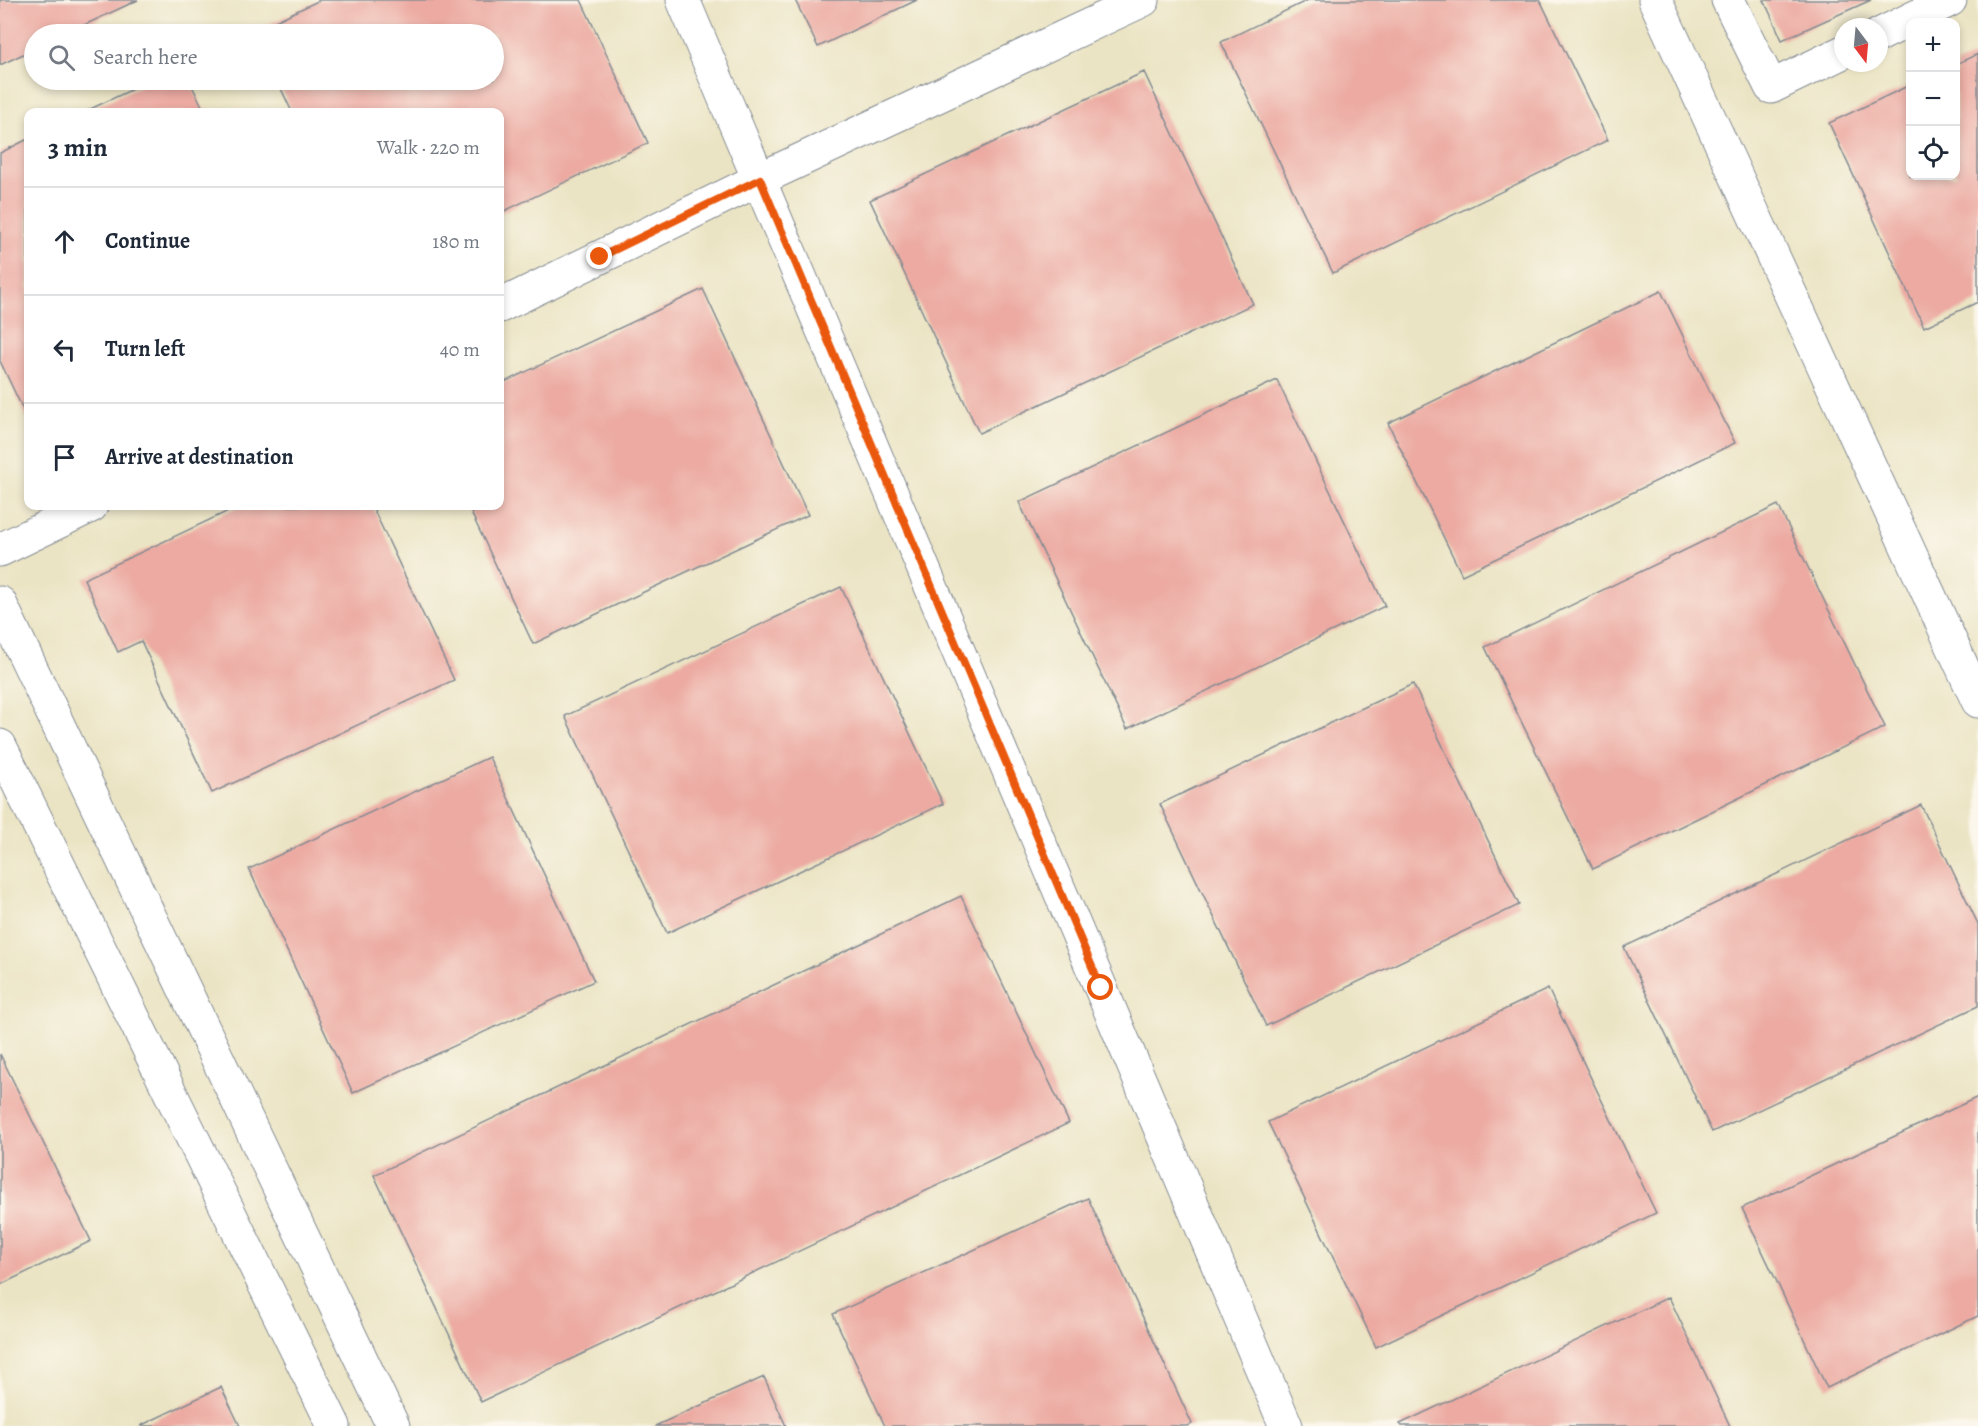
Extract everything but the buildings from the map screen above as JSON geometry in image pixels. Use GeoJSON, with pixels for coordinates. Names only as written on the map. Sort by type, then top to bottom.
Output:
{"type":"FeatureCollection","features":[{"type":"Feature","properties":{"kind":"street"},"geometry":{"type":"LineString","coordinates":[[683,0],[1286,1426]]}},
{"type":"Feature","properties":{"kind":"street"},"geometry":{"type":"LineString","coordinates":[[504,304],[760,179],[1143,0]]}},
{"type":"Feature","properties":{"kind":"street"},"geometry":{"type":"LineString","coordinates":[[1655,0],[1978,701]]}},
{"type":"Feature","properties":{"kind":"street"},"geometry":{"type":"LineString","coordinates":[[1728,0],[1771,87],[1834,56]]}},
{"type":"Feature","properties":{"kind":"street"},"geometry":{"type":"LineString","coordinates":[[1888,30],[1950,0]]}},
{"type":"Feature","properties":{"kind":"street"},"geometry":{"type":"LineString","coordinates":[[0,550],[83,510]]}},
{"type":"Feature","properties":{"kind":"street"},"geometry":{"type":"LineString","coordinates":[[0,603],[393,1426]]}},
{"type":"Feature","properties":{"kind":"street"},"geometry":{"type":"LineString","coordinates":[[0,746],[334,1426]]}},
{"type":"Feature","properties":{"kind":"route"},"geometry":{"type":"LineString","coordinates":[[600,257],[760,179],[1101,988]]}}]}
